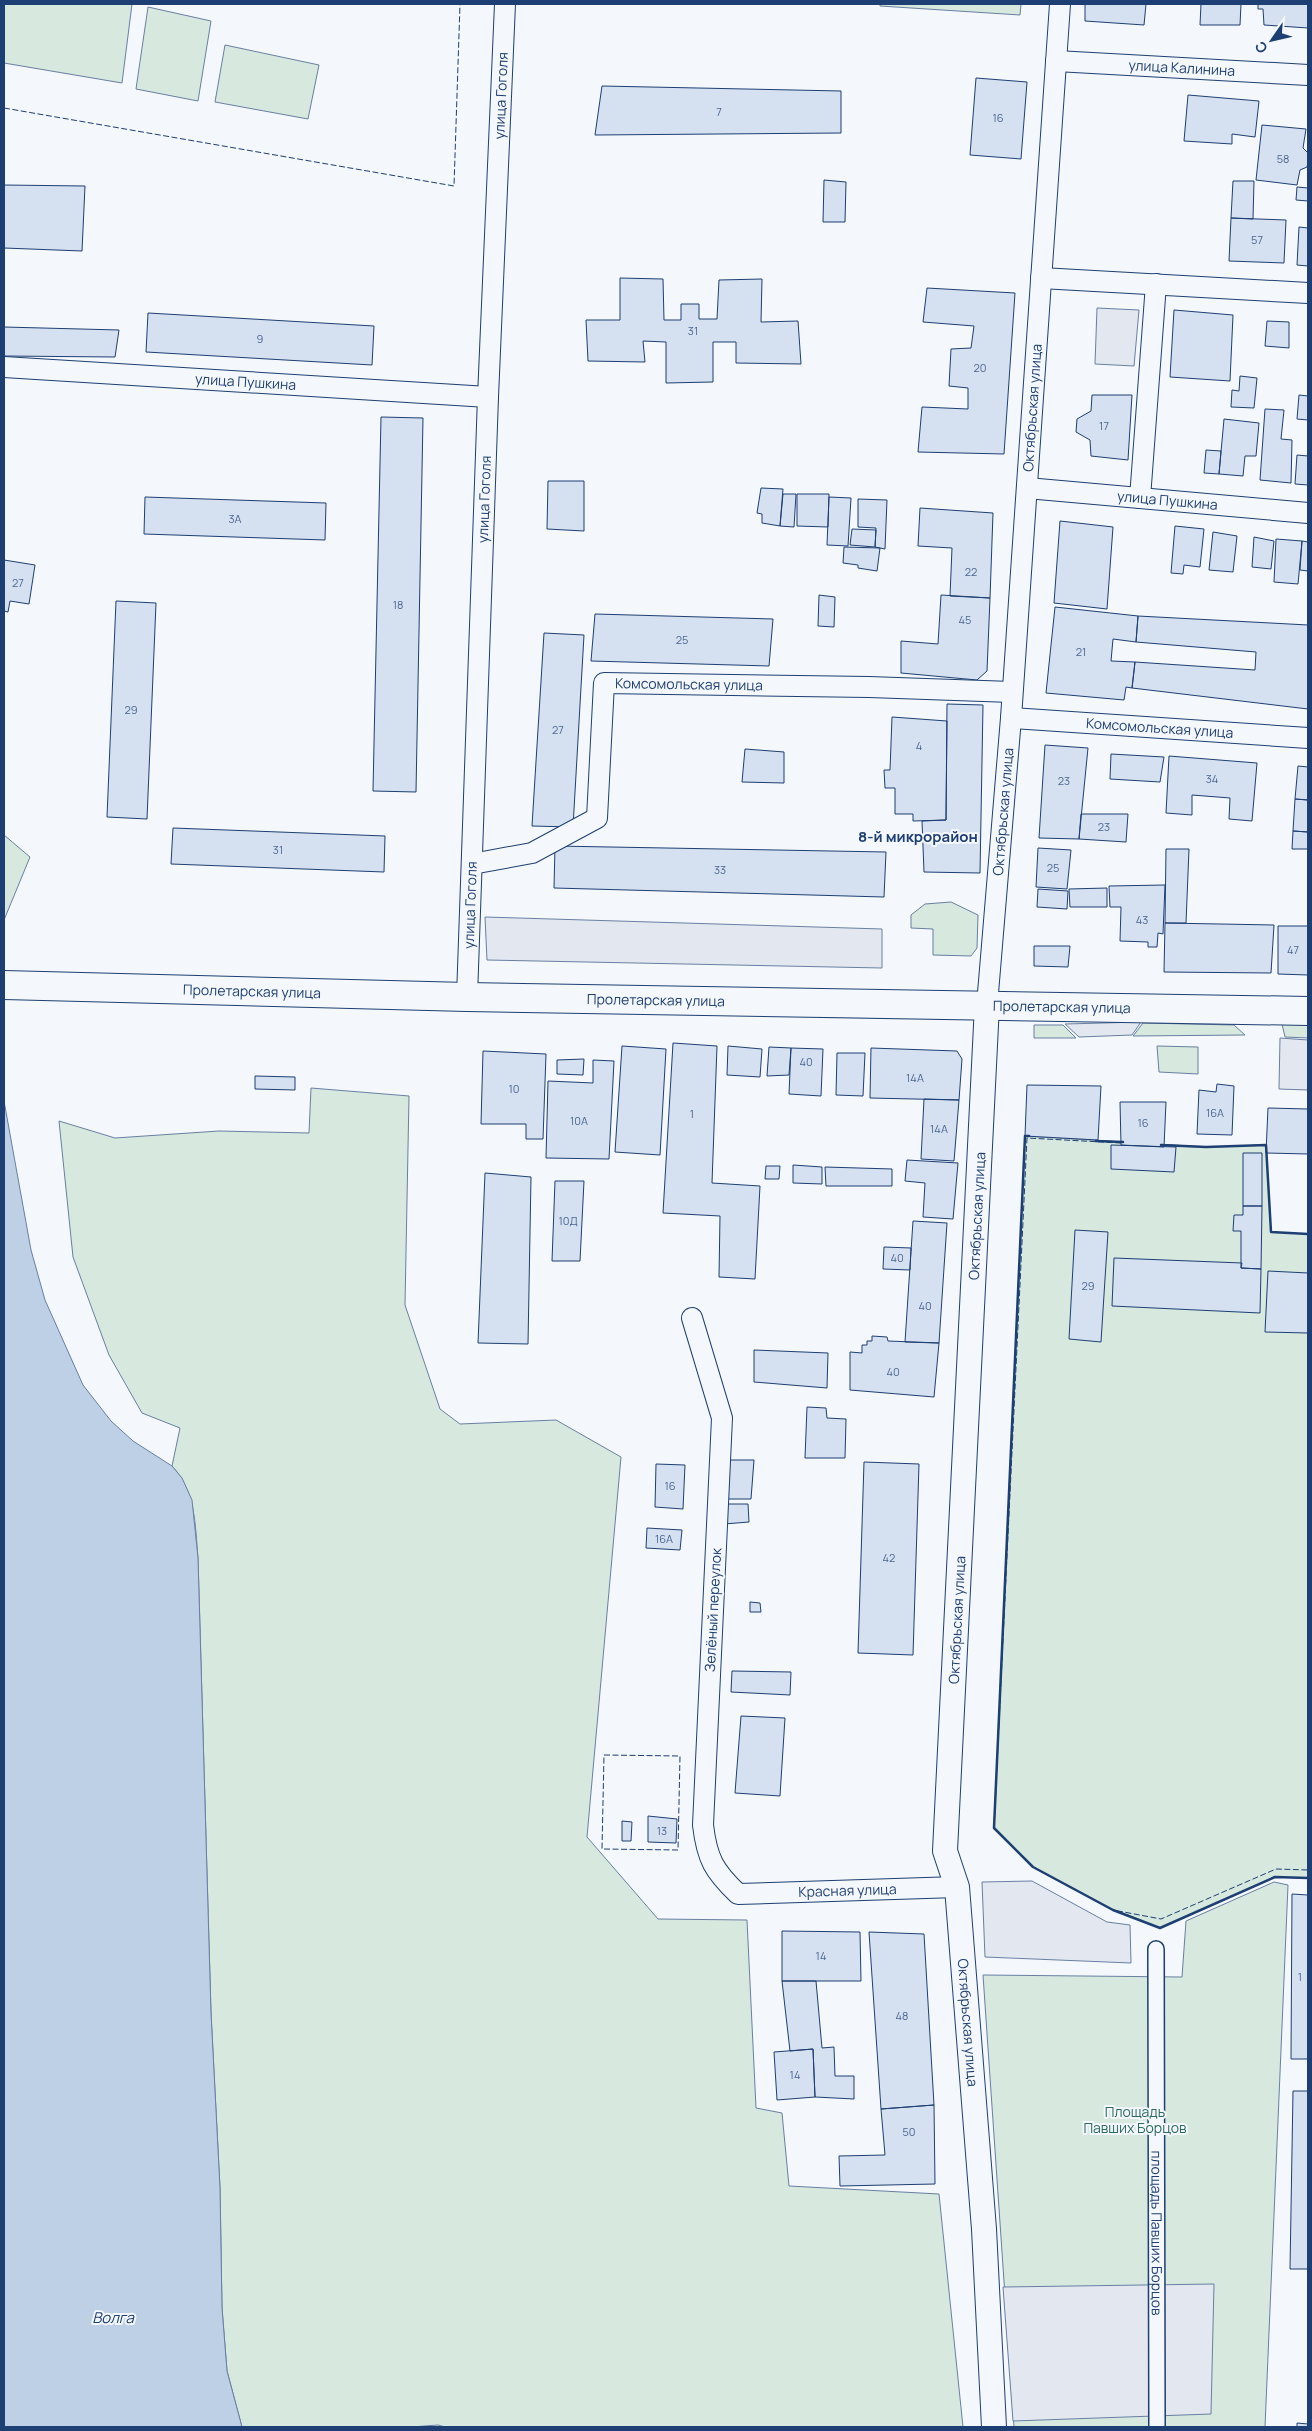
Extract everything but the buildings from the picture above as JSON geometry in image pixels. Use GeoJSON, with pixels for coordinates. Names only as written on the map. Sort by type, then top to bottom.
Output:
{"type":"FeatureCollection","features":[{"type":"Feature","properties":{"kind":"main road","name":"Пролетарская улица"},"geometry":{"type":"LineString","coordinates":[[4,985],[467,997],[1308,1011]]}},
{"type":"Feature","properties":{"kind":"street","name":"улица Гоголя"},"geometry":{"type":"LineString","coordinates":[[467,997],[488,397],[505,4]]}},
{"type":"Feature","properties":{"kind":"street","name":"Октябрьская улица"},"geometry":{"type":"LineString","coordinates":[[994,2427],[983,2219],[957,1887],[945,1851],[987,1005],[1011,718],[1060,4]]}},
{"type":"Feature","properties":{"kind":"street","name":"улица Калинина"},"geometry":{"type":"LineString","coordinates":[[1056,61],[1308,75]]}},
{"type":"Feature","properties":{"kind":"street"},"geometry":{"type":"LineString","coordinates":[[1041,278],[1308,293]]}},
{"type":"Feature","properties":{"kind":"street"},"geometry":{"type":"LineString","coordinates":[[1140,498],[1156,284]]}},
{"type":"Feature","properties":{"kind":"street","name":"улица Пушкина"},"geometry":{"type":"LineString","coordinates":[[4,367],[488,397]]}},
{"type":"Feature","properties":{"kind":"street","name":"улица Пушкина"},"geometry":{"type":"LineString","coordinates":[[1026,488],[1308,513]]}},
{"type":"Feature","properties":{"kind":"street","name":"Комсомольская улица"},"geometry":{"type":"LineString","coordinates":[[472,864],[532,853],[597,818],[604,683],[869,687],[1012,692]]}},
{"type":"Feature","properties":{"kind":"street","name":"Комсомольская улица"},"geometry":{"type":"LineString","coordinates":[[1011,718],[1308,738]]}},
{"type":"Feature","properties":{"kind":"street","name":"Зелёный переулок"},"geometry":{"type":"LineString","coordinates":[[692,1318],[722,1418],[703,1825],[706,1850],[719,1876],[738,1894]]}},
{"type":"Feature","properties":{"kind":"street","name":"Красная улица"},"geometry":{"type":"LineString","coordinates":[[738,1894],[957,1887]]}},
{"type":"Feature","properties":{"kind":"street","name":"площадь Павших Борцов"},"geometry":{"type":"LineString","coordinates":[[1156,1949],[1157,2427]]}},
{"type":"Feature","properties":{"kind":"green space"},"geometry":{"type":"Polygon","coordinates":[[[4,4],[132,4],[122,83],[4,63],[4,4]]]}},
{"type":"Feature","properties":{"kind":"green space"},"geometry":{"type":"Polygon","coordinates":[[[880,4],[1021,4],[1020,15],[880,6],[880,4]]]}},
{"type":"Feature","properties":{"kind":"green space"},"geometry":{"type":"Polygon","coordinates":[[[148,7],[211,21],[198,101],[136,89],[148,7]]]}},
{"type":"Feature","properties":{"kind":"green space"},"geometry":{"type":"Polygon","coordinates":[[[225,45],[319,65],[308,119],[215,102],[225,45]]]}},
{"type":"Feature","properties":{"kind":"green space"},"geometry":{"type":"Polygon","coordinates":[[[4,835],[30,857],[4,920],[4,835]]]}},
{"type":"Feature","properties":{"kind":"green space"},"geometry":{"type":"Polygon","coordinates":[[[951,902],[978,915],[977,948],[971,956],[933,955],[933,929],[911,928],[911,915],[925,904],[951,902]]]}},
{"type":"Feature","properties":{"kind":"green space"},"geometry":{"type":"Polygon","coordinates":[[[1143,1023],[1234,1025],[1245,1035],[1133,1036],[1143,1023]]]}},
{"type":"Feature","properties":{"kind":"green space"},"geometry":{"type":"Polygon","coordinates":[[[1282,1024],[1308,1025],[1308,1038],[1285,1037],[1282,1024]]]}},
{"type":"Feature","properties":{"kind":"green space"},"geometry":{"type":"Polygon","coordinates":[[[1034,1025],[1063,1025],[1076,1038],[1034,1038],[1034,1025]]]}},
{"type":"Feature","properties":{"kind":"green space"},"geometry":{"type":"Polygon","coordinates":[[[1157,1046],[1198,1047],[1198,1074],[1159,1072],[1157,1046]]]}},
{"type":"Feature","properties":{"kind":"green space"},"geometry":{"type":"Polygon","coordinates":[[[311,1088],[409,1096],[405,1305],[440,1409],[460,1424],[556,1420],[621,1457],[587,1837],[658,1919],[747,1920],[756,2108],[782,2113],[789,2186],[939,2194],[963,2427],[445,2427],[438,2425],[411,2427],[242,2427],[227,2371],[222,2308],[220,2188],[211,2013],[198,1558],[195,1521],[186,1487],[172,1466],[180,1428],[142,1413],[109,1355],[73,1257],[59,1121],[115,1138],[219,1131],[309,1133],[311,1088]]]}},
{"type":"Feature","properties":{"kind":"green space"},"geometry":{"type":"Polygon","coordinates":[[[1025,1136],[1206,1147],[1266,1145],[1271,1232],[1308,1234],[1308,1878],[1275,1877],[1160,1928],[1113,1910],[1033,1867],[994,1828],[1025,1136]]]}},
{"type":"Feature","properties":{"kind":"green space","name":"Площадь Павших Борцов"},"geometry":{"type":"Polygon","coordinates":[[[1274,1882],[1288,1885],[1265,2427],[1014,2427],[983,1975],[1182,1977],[1186,1921],[1274,1882]]]}},
{"type":"Feature","properties":{"kind":"shaded area"},"geometry":{"type":"Polygon","coordinates":[[[1097,308],[1139,310],[1134,366],[1095,364],[1097,308]]]}},
{"type":"Feature","properties":{"kind":"shaded area"},"geometry":{"type":"Polygon","coordinates":[[[485,917],[882,929],[882,968],[487,960],[485,917]]]}},
{"type":"Feature","properties":{"kind":"shaded area"},"geometry":{"type":"Polygon","coordinates":[[[1141,1022],[1132,1035],[1079,1037],[1065,1024],[1141,1022]]]}},
{"type":"Feature","properties":{"kind":"shaded area"},"geometry":{"type":"Polygon","coordinates":[[[1280,1038],[1308,1040],[1308,1090],[1279,1089],[1280,1038]]]}},
{"type":"Feature","properties":{"kind":"shaded area"},"geometry":{"type":"Polygon","coordinates":[[[1032,1881],[1107,1922],[1130,1925],[1131,1963],[985,1957],[982,1882],[1032,1881]]]}},
{"type":"Feature","properties":{"kind":"shaded area"},"geometry":{"type":"Polygon","coordinates":[[[1214,2284],[1211,2414],[1013,2421],[1003,2287],[1214,2284]]]}},
{"type":"Feature","properties":{"kind":"water","name":"Волга"},"geometry":{"type":"Polygon","coordinates":[[[4,1101],[31,1250],[45,1300],[83,1385],[111,1421],[133,1441],[172,1466],[182,1478],[192,1500],[198,1558],[211,2013],[220,2188],[222,2308],[227,2371],[242,2427],[4,2427],[4,1101]]]}},
{"type":"Feature","properties":{"kind":"fence"},"geometry":{"type":"LineString","coordinates":[[4,108],[454,186],[460,4]]}},
{"type":"Feature","properties":{"kind":"fence"},"geometry":{"type":"LineString","coordinates":[[1121,1143],[1027,1138],[994,1828],[1033,1867],[1113,1910],[1161,1919],[1276,1869],[1308,1870]]}},
{"type":"Feature","properties":{"kind":"fence"},"geometry":{"type":"LineString","coordinates":[[604,1755],[680,1756],[678,1850],[602,1849],[604,1755]]}},
{"type":"Feature","properties":{"kind":"wall"},"geometry":{"type":"LineString","coordinates":[[1029,1136],[1025,1136],[994,1828],[1033,1867],[1113,1910],[1160,1928],[1275,1877],[1308,1878]]}},
{"type":"Feature","properties":{"kind":"wall"},"geometry":{"type":"LineString","coordinates":[[1096,1141],[1123,1142]]}},
{"type":"Feature","properties":{"kind":"wall"},"geometry":{"type":"LineString","coordinates":[[1161,1145],[1206,1147],[1266,1145],[1271,1232],[1308,1234]]}},
{"type":"Feature","properties":{"kind":"district","name":"8-й микрорайон"},"geometry":{"type":"Point","coordinates":[918,837]}}]}
